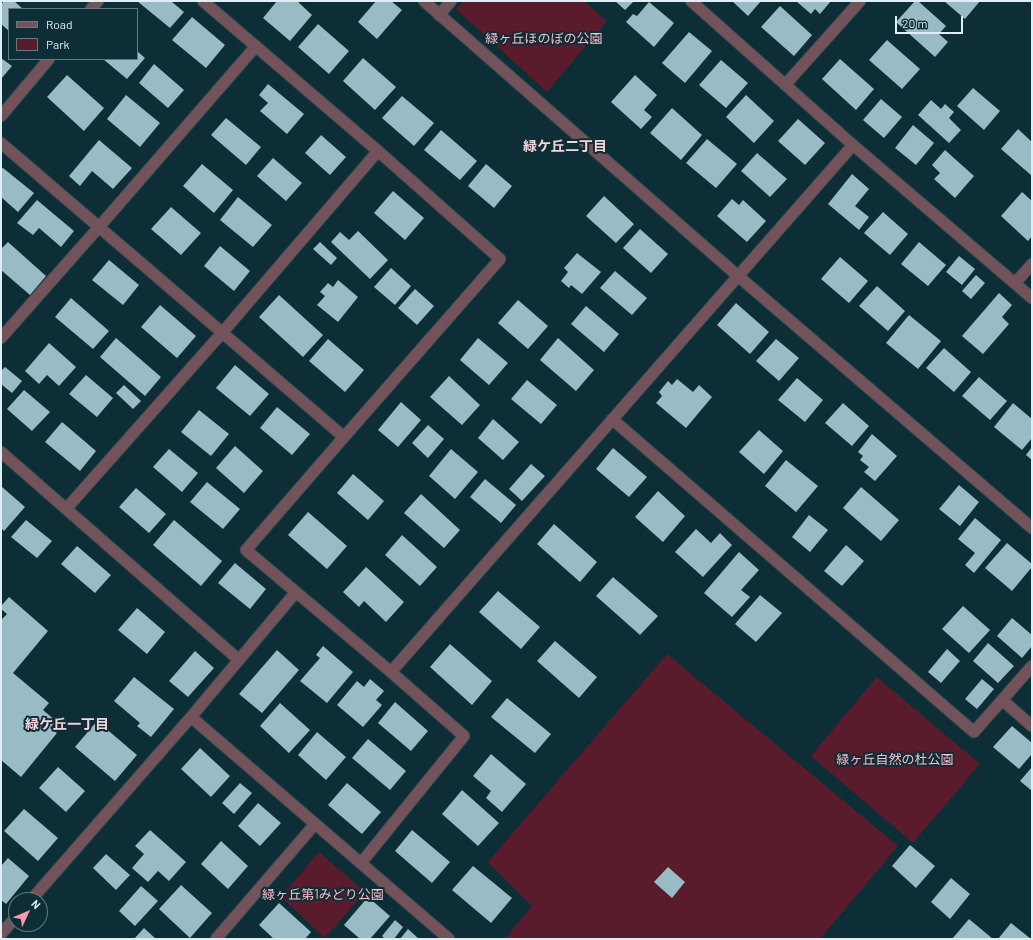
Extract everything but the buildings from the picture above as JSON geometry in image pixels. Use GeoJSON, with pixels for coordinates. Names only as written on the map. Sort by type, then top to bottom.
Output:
{"type":"FeatureCollection","features":[{"type":"Feature","properties":{"kind":"street"},"geometry":{"type":"LineString","coordinates":[[203,1],[378,150],[500,259],[246,550],[391,672],[464,736],[361,863]]}},
{"type":"Feature","properties":{"kind":"street"},"geometry":{"type":"LineString","coordinates":[[424,1],[738,276],[1032,528]]}},
{"type":"Feature","properties":{"kind":"street"},"geometry":{"type":"LineString","coordinates":[[439,14],[451,1]]}},
{"type":"Feature","properties":{"kind":"street"},"geometry":{"type":"LineString","coordinates":[[691,1],[785,86],[1032,298]]}},
{"type":"Feature","properties":{"kind":"street"},"geometry":{"type":"LineString","coordinates":[[785,86],[860,1]]}},
{"type":"Feature","properties":{"kind":"street"},"geometry":{"type":"LineString","coordinates":[[1,338],[256,46]]}},
{"type":"Feature","properties":{"kind":"street"},"geometry":{"type":"LineString","coordinates":[[1,116],[48,60]]}},
{"type":"Feature","properties":{"kind":"street"},"geometry":{"type":"LineString","coordinates":[[1,143],[344,436]]}},
{"type":"Feature","properties":{"kind":"street"},"geometry":{"type":"LineString","coordinates":[[391,672],[853,145]]}},
{"type":"Feature","properties":{"kind":"street"},"geometry":{"type":"LineString","coordinates":[[66,509],[222,333],[378,150]]}},
{"type":"Feature","properties":{"kind":"street"},"geometry":{"type":"LineString","coordinates":[[1015,283],[1032,264]]}},
{"type":"Feature","properties":{"kind":"street"},"geometry":{"type":"LineString","coordinates":[[612,419],[974,732],[1032,666]]}},
{"type":"Feature","properties":{"kind":"street"},"geometry":{"type":"LineString","coordinates":[[1,452],[239,660]]}},
{"type":"Feature","properties":{"kind":"street"},"geometry":{"type":"LineString","coordinates":[[38,892],[191,717],[296,592]]}},
{"type":"Feature","properties":{"kind":"street"},"geometry":{"type":"LineString","coordinates":[[1002,700],[1032,726]]}},
{"type":"Feature","properties":{"kind":"street"},"geometry":{"type":"LineString","coordinates":[[191,717],[448,939]]}},
{"type":"Feature","properties":{"kind":"street"},"geometry":{"type":"LineString","coordinates":[[216,939],[315,824]]}},
{"type":"Feature","properties":{"kind":"street"},"geometry":{"type":"LineString","coordinates":[[1,934],[8,926]]}},
{"type":"Feature","properties":{"kind":"green space","name":"緑ヶ丘ほのぼの公園"},"geometry":{"type":"Polygon","coordinates":[[[464,1],[584,1],[607,21],[547,92],[456,9],[464,1]]]}},
{"type":"Feature","properties":{"kind":"green space"},"geometry":{"type":"Polygon","coordinates":[[[667,654],[898,846],[820,939],[505,939],[532,906],[488,862],[667,654]]]}},
{"type":"Feature","properties":{"kind":"green space","name":"緑ヶ丘自然の杜公園"},"geometry":{"type":"Polygon","coordinates":[[[877,677],[980,764],[913,843],[811,756],[877,677]]]}},
{"type":"Feature","properties":{"kind":"green space","name":"緑ヶ丘第1みどり公園"},"geometry":{"type":"Polygon","coordinates":[[[319,852],[365,892],[325,938],[281,897],[319,852]]]}},
{"type":"Feature","properties":{"kind":"district","name":"緑ケ丘二丁目"},"geometry":{"type":"Point","coordinates":[565,146]}},
{"type":"Feature","properties":{"kind":"district","name":"緑ケ丘一丁目"},"geometry":{"type":"Point","coordinates":[67,724]}}]}
